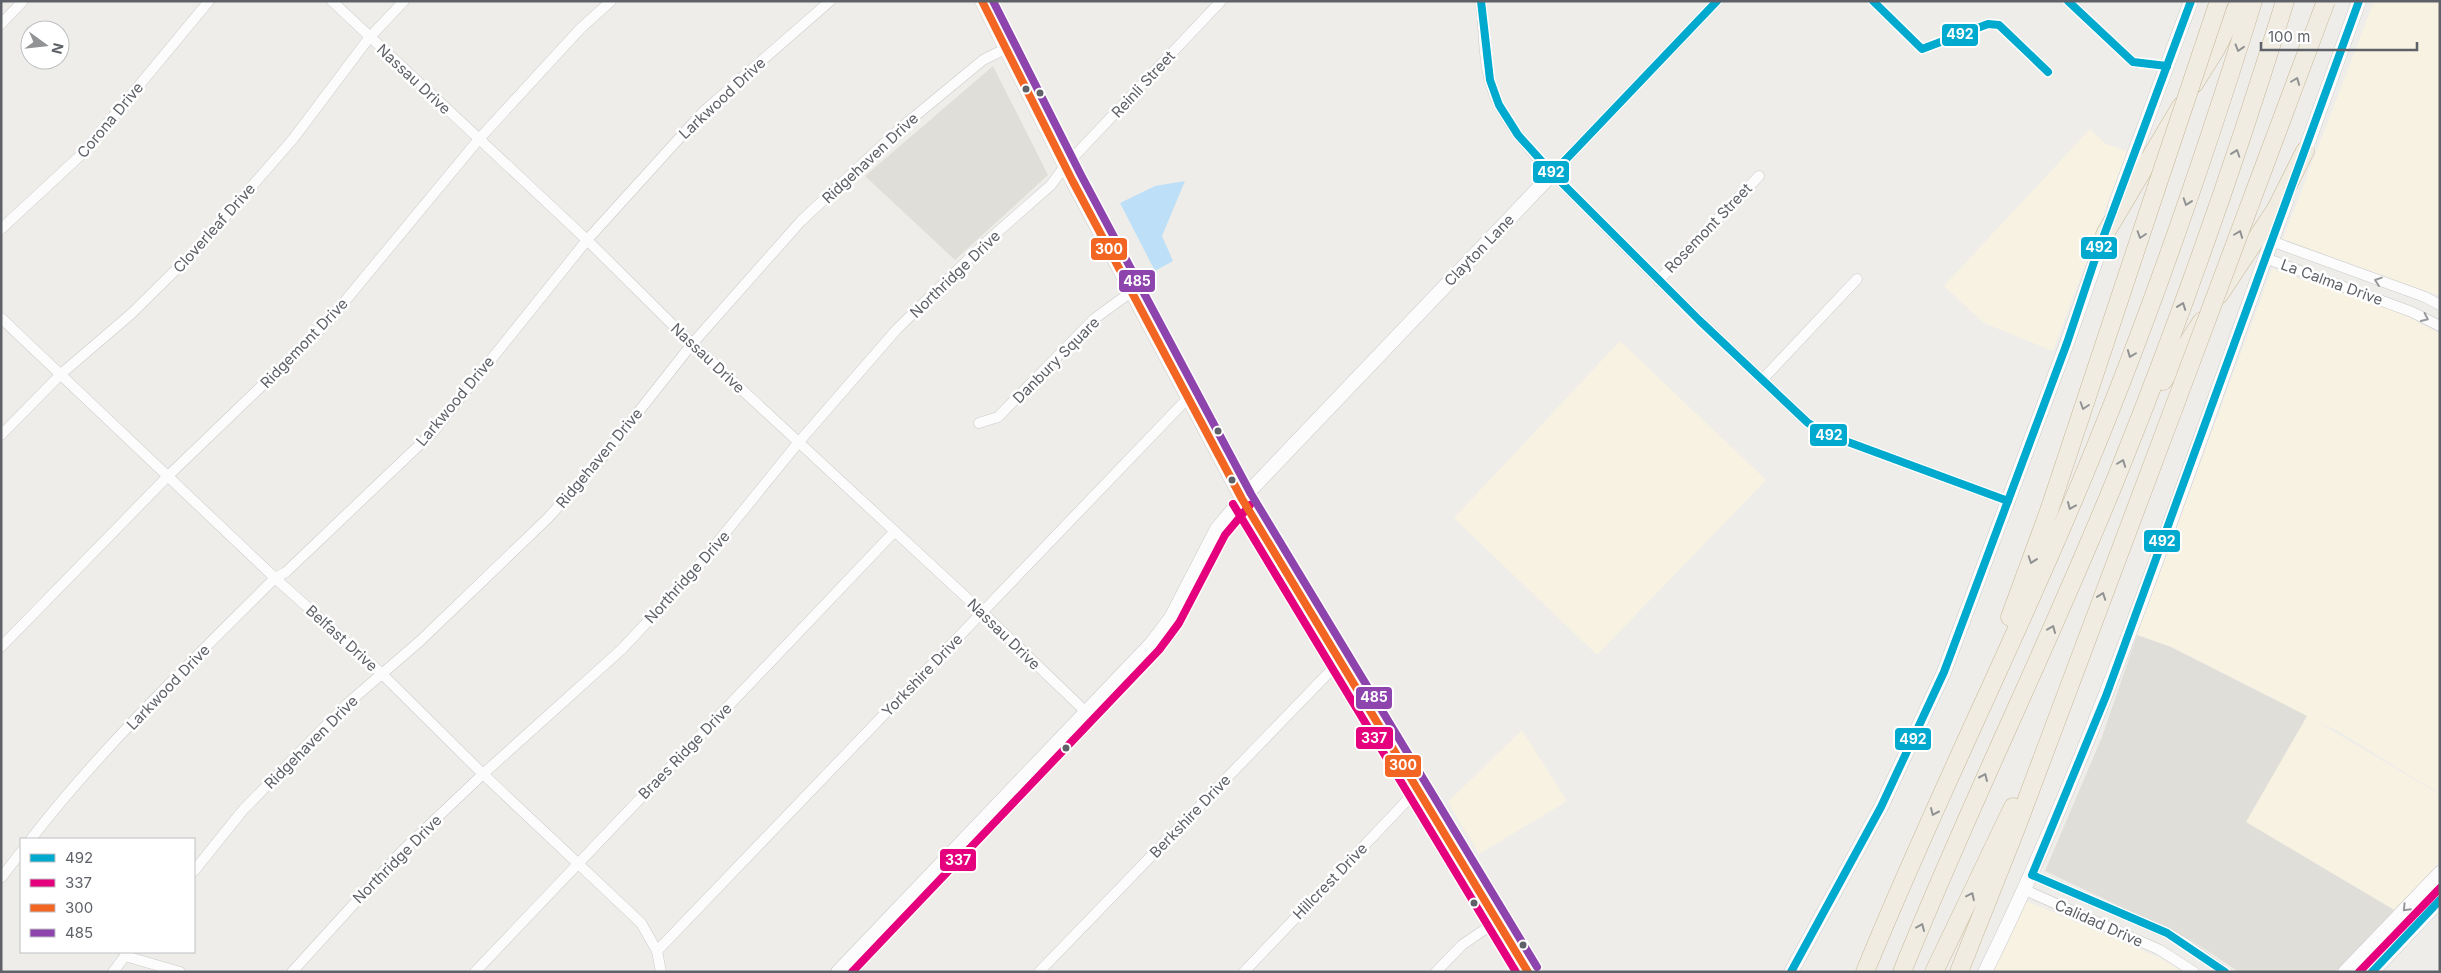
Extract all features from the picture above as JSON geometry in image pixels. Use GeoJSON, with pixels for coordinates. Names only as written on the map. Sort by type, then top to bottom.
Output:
{"type":"FeatureCollection","features":[{"type":"Feature","properties":{"kind":"highway"},"geometry":{"type":"LineString","coordinates":[[1968,736],[1994,659],[2049,511],[2219,1]]}},
{"type":"Feature","properties":{"kind":"highway"},"geometry":{"type":"LineString","coordinates":[[2105,234],[2132,191],[2167,127],[2216,49],[2240,1]]}},
{"type":"Feature","properties":{"kind":"highway"},"geometry":{"type":"LineString","coordinates":[[1865,972],[1968,736],[2067,517],[2111,408],[2172,245],[2253,1]]}},
{"type":"Feature","properties":{"kind":"highway"},"geometry":{"type":"LineString","coordinates":[[1902,972],[1991,763],[2047,641],[2140,417],[2208,238],[2285,1]]}},
{"type":"Feature","properties":{"kind":"highway"},"geometry":{"type":"LineString","coordinates":[[1960,972],[2015,832],[2326,1]]}},
{"type":"Feature","properties":{"kind":"highway"},"geometry":{"type":"LineString","coordinates":[[2140,417],[2276,209],[2305,151]]}},
{"type":"Feature","properties":{"kind":"highway"},"geometry":{"type":"LineString","coordinates":[[1934,972],[2019,794],[2085,642]]}},
{"type":"Feature","properties":{"kind":"main road"},"geometry":{"type":"LineString","coordinates":[[982,1],[1065,166],[1187,399],[1242,499],[1528,972]]}},
{"type":"Feature","properties":{"kind":"main road"},"geometry":{"type":"LineString","coordinates":[[1791,972],[1881,806],[1921,724],[1960,632],[2190,1]]}},
{"type":"Feature","properties":{"kind":"main road"},"geometry":{"type":"LineString","coordinates":[[1985,972],[2032,875],[2106,696],[2360,1]]}},
{"type":"Feature","properties":{"kind":"main road","name":"Clayton Lane"},"geometry":{"type":"LineString","coordinates":[[838,972],[1152,643],[1171,618],[1217,529],[1242,499],[1552,173]]}},
{"type":"Feature","properties":{"kind":"main road"},"geometry":{"type":"LineString","coordinates":[[2345,972],[2440,873]]}},
{"type":"Feature","properties":{"kind":"main road"},"geometry":{"type":"LineString","coordinates":[[2372,972],[2440,900]]}},
{"type":"Feature","properties":{"kind":"street"},"geometry":{"type":"LineString","coordinates":[[1,24],[23,1]]}},
{"type":"Feature","properties":{"kind":"street","name":"Corona Drive"},"geometry":{"type":"LineString","coordinates":[[1,229],[83,153],[209,1]]}},
{"type":"Feature","properties":{"kind":"street","name":"Nassau Drive"},"geometry":{"type":"LineString","coordinates":[[332,1],[369,38],[587,240],[692,344],[982,612],[1086,713]]}},
{"type":"Feature","properties":{"kind":"street","name":"Cloverleaf Drive"},"geometry":{"type":"LineString","coordinates":[[1,435],[61,374],[131,314],[198,248],[293,139],[369,38],[404,1]]}},
{"type":"Feature","properties":{"kind":"street","name":"Ridgemont Drive"},"geometry":{"type":"LineString","coordinates":[[1,647],[168,476],[326,324],[478,139],[580,29],[611,1]]}},
{"type":"Feature","properties":{"kind":"street","name":"Larkwood Drive"},"geometry":{"type":"LineString","coordinates":[[32,838],[98,759],[275,578],[286,572],[433,432],[587,240],[703,112],[830,1]]}},
{"type":"Feature","properties":{"kind":"street","name":"Reinli Street"},"geometry":{"type":"LineString","coordinates":[[1065,166],[1221,1]]}},
{"type":"Feature","properties":{"kind":"street"},"geometry":{"type":"LineString","coordinates":[[1481,1],[1483,48],[1488,75],[1499,105],[1520,136],[1552,173],[1658,281],[1808,424],[1820,432],[2008,501]]}},
{"type":"Feature","properties":{"kind":"street","name":"Clayton Lane"},"geometry":{"type":"LineString","coordinates":[[1552,173],[1717,1]]}},
{"type":"Feature","properties":{"kind":"street","name":"Ridgehaven Drive"},"geometry":{"type":"LineString","coordinates":[[195,870],[243,810],[381,673],[420,641],[548,518],[602,458],[692,344],[801,221],[903,126],[983,60],[1005,49]]}},
{"type":"Feature","properties":{"kind":"street","name":"Northridge Drive"},"geometry":{"type":"LineString","coordinates":[[292,972],[402,851],[483,774],[622,649],[691,575],[798,444],[897,330],[985,243],[1052,185],[1065,166]]}},
{"type":"Feature","properties":{"kind":"street","name":"Rosemont Street"},"geometry":{"type":"LineString","coordinates":[[1658,281],[1758,176]]}},
{"type":"Feature","properties":{"kind":"street","name":"La Calma Drive"},"geometry":{"type":"LineString","coordinates":[[2271,241],[2440,305]]}},
{"type":"Feature","properties":{"kind":"street","name":"La Calma Drive"},"geometry":{"type":"LineString","coordinates":[[2265,258],[2398,307],[2440,326]]}},
{"type":"Feature","properties":{"kind":"street"},"geometry":{"type":"LineString","coordinates":[[1762,380],[1857,279]]}},
{"type":"Feature","properties":{"kind":"street","name":"La Calma Drive"},"geometry":{"type":"LineString","coordinates":[[2398,307],[2403,290]]}},
{"type":"Feature","properties":{"kind":"street","name":"Danbury Square"},"geometry":{"type":"LineString","coordinates":[[979,423],[998,418],[1094,319],[1132,292]]}},
{"type":"Feature","properties":{"kind":"street","name":"Belfast Drive"},"geometry":{"type":"LineString","coordinates":[[1,318],[275,578],[381,673],[483,774],[578,861],[641,923],[657,951],[661,972]]}},
{"type":"Feature","properties":{"kind":"street","name":"Yorkshire Drive"},"geometry":{"type":"LineString","coordinates":[[657,951],[1187,399]]}},
{"type":"Feature","properties":{"kind":"street","name":"Braes Ridge Drive"},"geometry":{"type":"LineString","coordinates":[[476,972],[578,861],[894,531]]}},
{"type":"Feature","properties":{"kind":"street","name":"Berkshire Drive"},"geometry":{"type":"LineString","coordinates":[[1039,972],[1341,660]]}},
{"type":"Feature","properties":{"kind":"street","name":"Hillcrest Drive"},"geometry":{"type":"LineString","coordinates":[[1244,972],[1417,790]]}},
{"type":"Feature","properties":{"kind":"street"},"geometry":{"type":"LineString","coordinates":[[1,878],[20,853]]}},
{"type":"Feature","properties":{"kind":"street","name":"Calidad Drive"},"geometry":{"type":"LineString","coordinates":[[2032,875],[2183,942],[2225,972]]}},
{"type":"Feature","properties":{"kind":"street","name":"Calidad Drive"},"geometry":{"type":"LineString","coordinates":[[2025,890],[2172,956],[2194,972]]}},
{"type":"Feature","properties":{"kind":"street"},"geometry":{"type":"LineString","coordinates":[[1436,972],[1462,945],[1497,921]]}},
{"type":"Feature","properties":{"kind":"street"},"geometry":{"type":"LineString","coordinates":[[2172,956],[2183,942]]}},
{"type":"Feature","properties":{"kind":"street"},"geometry":{"type":"LineString","coordinates":[[113,972],[127,954],[180,972]]}},
{"type":"Feature","properties":{"kind":"shaded area"},"geometry":{"type":"Polygon","coordinates":[[[2374,1],[2440,1],[2440,296],[2283,239],[2374,1]]]}},
{"type":"Feature","properties":{"kind":"shaded area"},"geometry":{"type":"Polygon","coordinates":[[[993,66],[1048,175],[955,260],[865,176],[993,66]]]}},
{"type":"Feature","properties":{"kind":"shaded area"},"geometry":{"type":"Polygon","coordinates":[[[2090,129],[2106,144],[2127,151],[2053,351],[1984,323],[1944,286],[2090,129]]]}},
{"type":"Feature","properties":{"kind":"shaded area"},"geometry":{"type":"Polygon","coordinates":[[[2272,269],[2401,313],[2440,334],[2440,794],[2338,731],[2316,721],[2440,795],[2440,862],[2395,910],[2245,822],[2307,716],[2171,647],[2137,635],[2272,269]]]}},
{"type":"Feature","properties":{"kind":"shaded area"},"geometry":{"type":"Polygon","coordinates":[[[1620,341],[1766,480],[1597,655],[1454,518],[1620,341]]]}},
{"type":"Feature","properties":{"kind":"shaded area"},"geometry":{"type":"Polygon","coordinates":[[[2137,635],[2171,647],[2307,716],[2246,822],[2394,910],[2335,972],[2239,972],[2191,940],[2045,871],[2102,737],[2137,635]]]}},
{"type":"Feature","properties":{"kind":"shaded area"},"geometry":{"type":"Polygon","coordinates":[[[1522,730],[1567,801],[1479,854],[1448,802],[1522,730]]]}},
{"type":"Feature","properties":{"kind":"shaded area"},"geometry":{"type":"Polygon","coordinates":[[[2026,901],[2160,958],[2183,972],[1991,972],[2026,901]]]}},
{"type":"Feature","properties":{"kind":"water"},"geometry":{"type":"Polygon","coordinates":[[[1185,181],[1162,236],[1173,261],[1155,271],[1120,203],[1155,186],[1185,181]]]}},
{"type":"Feature","properties":{"kind":"transit line","name":"300"},"geometry":{"type":"LineString","coordinates":[[982,1],[1072,180],[1242,499],[1528,972]]}},
{"type":"Feature","properties":{"kind":"transit line","name":"485"},"geometry":{"type":"LineString","coordinates":[[993,1],[1081,175],[1251,494],[1537,967]]}},
{"type":"Feature","properties":{"kind":"transit line","name":"492"},"geometry":{"type":"LineString","coordinates":[[1481,1],[1490,80],[1499,105],[1518,135],[1555,176],[1699,320],[1808,423],[1829,435],[2008,501]]}},
{"type":"Feature","properties":{"kind":"transit line","name":"492"},"geometry":{"type":"LineString","coordinates":[[1553,173],[1717,1]]}},
{"type":"Feature","properties":{"kind":"transit line","name":"492"},"geometry":{"type":"LineString","coordinates":[[1873,1],[1922,49],[1988,24],[1999,25],[2048,72]]}},
{"type":"Feature","properties":{"kind":"transit line","name":"492"},"geometry":{"type":"LineString","coordinates":[[2068,1],[2133,62],[2167,66]]}},
{"type":"Feature","properties":{"kind":"transit line","name":"492"},"geometry":{"type":"LineString","coordinates":[[1791,972],[1881,807],[1944,672],[2067,343],[2094,262],[2191,1]]}},
{"type":"Feature","properties":{"kind":"transit line","name":"492"},"geometry":{"type":"LineString","coordinates":[[2225,972],[2167,933],[2032,875],[2106,696],[2359,1]]}},
{"type":"Feature","properties":{"kind":"transit line","name":"337"},"geometry":{"type":"LineString","coordinates":[[1233,504],[1516,972]]}},
{"type":"Feature","properties":{"kind":"transit line","name":"337"},"geometry":{"type":"LineString","coordinates":[[852,972],[1159,650],[1179,623],[1225,535],[1250,505]]}},
{"type":"Feature","properties":{"kind":"transit line","name":"337"},"geometry":{"type":"LineString","coordinates":[[2359,972],[2440,888]]}},
{"type":"Feature","properties":{"kind":"transit line","name":"492"},"geometry":{"type":"LineString","coordinates":[[2372,972],[2440,900]]}}]}
